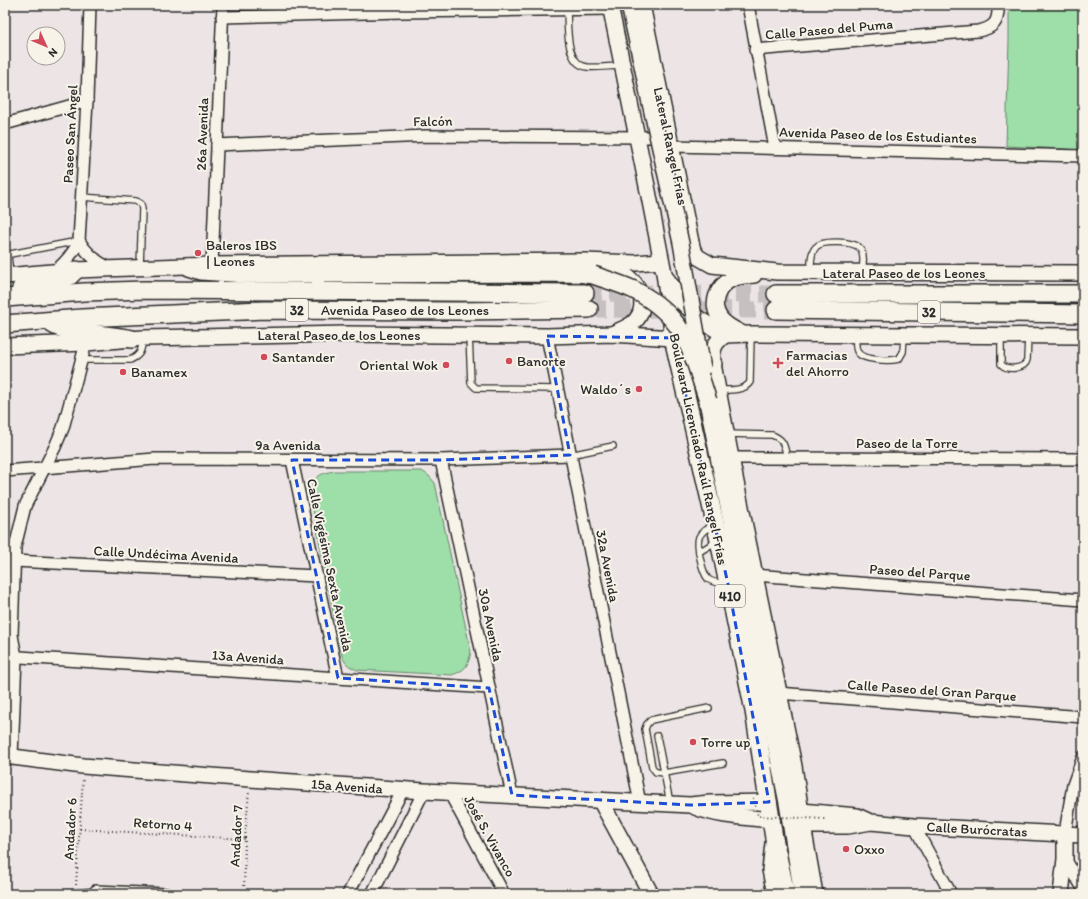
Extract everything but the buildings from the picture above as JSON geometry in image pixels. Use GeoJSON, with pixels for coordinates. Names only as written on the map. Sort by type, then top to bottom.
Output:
{"type":"FeatureCollection","features":[{"type":"Feature","properties":{"kind":"main road"},"geometry":{"type":"LineString","coordinates":[[189,267],[201,271],[246,274],[578,273],[593,275],[633,289],[654,302],[670,316],[681,330],[714,396]]}},
{"type":"Feature","properties":{"kind":"main road"},"geometry":{"type":"LineString","coordinates":[[5,292],[66,278],[76,270]]}},
{"type":"Feature","properties":{"kind":"main road","name":"Avenida Paseo de los Leones"},"geometry":{"type":"LineString","coordinates":[[5,298],[84,292],[144,290],[585,292]]}},
{"type":"Feature","properties":{"kind":"main road","name":"32"},"geometry":{"type":"LineString","coordinates":[[1083,294],[776,302],[1083,314]]}},
{"type":"Feature","properties":{"kind":"main road","name":"Avenida Paseo de los Leones"},"geometry":{"type":"LineString","coordinates":[[5,324],[264,310],[459,311],[589,309]]}},
{"type":"Feature","properties":{"kind":"main road"},"geometry":{"type":"LineString","coordinates":[[47,321],[60,329],[137,338]]}},
{"type":"Feature","properties":{"kind":"main road","name":"Boulevard Licenciado Raúl Rangel Frías"},"geometry":{"type":"LineString","coordinates":[[673,338],[719,540],[754,711],[761,800],[772,820],[774,838],[786,894]]}},
{"type":"Feature","properties":{"kind":"main road"},"geometry":{"type":"LineString","coordinates":[[681,374],[685,357],[688,353],[694,351],[701,354],[714,364]]}},
{"type":"Feature","properties":{"kind":"main road","name":"Boulevard Licenciado Raúl Rangel Frías"},"geometry":{"type":"LineString","coordinates":[[714,396],[778,753],[794,807],[803,894]]}},
{"type":"Feature","properties":{"kind":"main road"},"geometry":{"type":"LineString","coordinates":[[794,766],[794,807]]}},
{"type":"Feature","properties":{"kind":"main road"},"geometry":{"type":"LineString","coordinates":[[797,828],[809,861]]}},
{"type":"Feature","properties":{"kind":"street","name":"Paseo San Ángel"},"geometry":{"type":"LineString","coordinates":[[54,272],[69,258],[79,241],[88,101],[90,5]]}},
{"type":"Feature","properties":{"kind":"street","name":"26a Avenida"},"geometry":{"type":"LineString","coordinates":[[212,265],[222,5]]}},
{"type":"Feature","properties":{"kind":"street","name":"Boulevard Licenciado Raúl Rangel Frías"},"geometry":{"type":"LineString","coordinates":[[629,5],[714,396]]}},
{"type":"Feature","properties":{"kind":"street","name":"Lateral Rangel Frías"},"geometry":{"type":"LineString","coordinates":[[642,5],[693,250],[698,257],[705,262],[712,265],[725,267]]}},
{"type":"Feature","properties":{"kind":"street"},"geometry":{"type":"LineString","coordinates":[[748,5],[755,50],[775,148]]}},
{"type":"Feature","properties":{"kind":"street","name":"Calle Paseo del Puma"},"geometry":{"type":"LineString","coordinates":[[755,50],[978,31],[988,29],[996,22],[998,5]]}},
{"type":"Feature","properties":{"kind":"street"},"geometry":{"type":"LineString","coordinates":[[222,17],[402,12],[567,10],[611,7],[624,70]]}},
{"type":"Feature","properties":{"kind":"street","name":"Boulevard Licenciado Raúl Rangel Frías"},"geometry":{"type":"LineString","coordinates":[[624,70],[644,132],[643,137],[648,190],[673,338]]}},
{"type":"Feature","properties":{"kind":"street"},"geometry":{"type":"LineString","coordinates":[[5,124],[88,101]]}},
{"type":"Feature","properties":{"kind":"street","name":"Falcón"},"geometry":{"type":"LineString","coordinates":[[217,145],[427,136],[643,137]]}},
{"type":"Feature","properties":{"kind":"street"},"geometry":{"type":"LineString","coordinates":[[643,137],[672,146]]}},
{"type":"Feature","properties":{"kind":"street","name":"Avenida Paseo de los Estudiantes"},"geometry":{"type":"LineString","coordinates":[[672,146],[1083,156]]}},
{"type":"Feature","properties":{"kind":"street"},"geometry":{"type":"LineString","coordinates":[[648,190],[656,172],[662,170],[679,179]]}},
{"type":"Feature","properties":{"kind":"street"},"geometry":{"type":"LineString","coordinates":[[79,241],[92,258],[112,269]]}},
{"type":"Feature","properties":{"kind":"street"},"geometry":{"type":"LineString","coordinates":[[584,261],[617,270],[638,286],[643,303],[640,314],[632,324],[612,334]]}},
{"type":"Feature","properties":{"kind":"street"},"geometry":{"type":"LineString","coordinates":[[8,276],[76,270],[212,265],[584,261],[635,263],[662,267],[680,301],[699,319],[725,335]]}},
{"type":"Feature","properties":{"kind":"street","name":"Lateral Paseo de los Leones"},"geometry":{"type":"LineString","coordinates":[[725,267],[777,272],[1083,273]]}},
{"type":"Feature","properties":{"kind":"street"},"geometry":{"type":"LineString","coordinates":[[747,334],[729,327],[720,319],[715,309],[715,298],[723,285],[732,279],[777,272]]}},
{"type":"Feature","properties":{"kind":"street","name":"Lateral Paseo de los Leones"},"geometry":{"type":"LineString","coordinates":[[5,346],[86,343],[137,338],[347,334],[547,336],[612,334],[673,338]]}},
{"type":"Feature","properties":{"kind":"street"},"geometry":{"type":"LineString","coordinates":[[794,766],[754,575],[727,434],[714,396],[713,352],[714,346],[718,340],[725,335],[747,334],[1083,336]]}},
{"type":"Feature","properties":{"kind":"street","name":"32a Avenida"},"geometry":{"type":"LineString","coordinates":[[547,336],[640,803]]}},
{"type":"Feature","properties":{"kind":"street"},"geometry":{"type":"LineString","coordinates":[[8,756],[9,656],[12,635],[9,578],[14,561],[15,546],[25,506],[63,428],[86,343]]}},
{"type":"Feature","properties":{"kind":"street","name":"9a Avenida"},"geometry":{"type":"LineString","coordinates":[[5,471],[155,459],[441,460],[570,455]]}},
{"type":"Feature","properties":{"kind":"street","name":"Paseo de la Torre"},"geometry":{"type":"LineString","coordinates":[[731,458],[1083,459]]}},
{"type":"Feature","properties":{"kind":"street","name":"Calle Vigésima Sexta Avenida"},"geometry":{"type":"LineString","coordinates":[[292,460],[338,678]]}},
{"type":"Feature","properties":{"kind":"street","name":"30a Avenida"},"geometry":{"type":"LineString","coordinates":[[441,460],[512,795]]}},
{"type":"Feature","properties":{"kind":"street","name":"Calle Undécima Avenida"},"geometry":{"type":"LineString","coordinates":[[14,561],[317,576]]}},
{"type":"Feature","properties":{"kind":"street","name":"Paseo del Parque"},"geometry":{"type":"LineString","coordinates":[[754,575],[1083,600]]}},
{"type":"Feature","properties":{"kind":"street","name":"13a Avenida"},"geometry":{"type":"LineString","coordinates":[[9,656],[489,688]]}},
{"type":"Feature","properties":{"kind":"street","name":"Calle Paseo del Gran Parque"},"geometry":{"type":"LineString","coordinates":[[778,693],[1083,717]]}},
{"type":"Feature","properties":{"kind":"street","name":"15a Avenida"},"geometry":{"type":"LineString","coordinates":[[8,756],[83,766],[250,779],[403,790],[670,804],[690,806],[715,814],[772,820]]}},
{"type":"Feature","properties":{"kind":"street"},"geometry":{"type":"LineString","coordinates":[[1061,894],[1065,834],[1073,785],[1083,757]]}},
{"type":"Feature","properties":{"kind":"street"},"geometry":{"type":"LineString","coordinates":[[348,894],[403,790]]}},
{"type":"Feature","properties":{"kind":"street"},"geometry":{"type":"LineString","coordinates":[[372,894],[424,791]]}},
{"type":"Feature","properties":{"kind":"street","name":"José S. Vivanco"},"geometry":{"type":"LineString","coordinates":[[449,792],[504,894]]}},
{"type":"Feature","properties":{"kind":"street"},"geometry":{"type":"LineString","coordinates":[[600,800],[651,894]]}},
{"type":"Feature","properties":{"kind":"street","name":"15a Avenida"},"geometry":{"type":"LineString","coordinates":[[690,806],[761,800]]}},
{"type":"Feature","properties":{"kind":"street","name":"Calle Burócratas"},"geometry":{"type":"LineString","coordinates":[[794,807],[857,816],[871,822]]}},
{"type":"Feature","properties":{"kind":"street","name":"Calle Burócratas"},"geometry":{"type":"LineString","coordinates":[[797,828],[848,826],[871,822],[914,826],[1083,835]]}},
{"type":"Feature","properties":{"kind":"street"},"geometry":{"type":"LineString","coordinates":[[914,826],[950,894]]}},
{"type":"Feature","properties":{"kind":"street"},"geometry":{"type":"LineString","coordinates":[[774,838],[770,870],[775,894]]}},
{"type":"Feature","properties":{"kind":"street"},"geometry":{"type":"LineString","coordinates":[[1064,859],[1083,888]]}},
{"type":"Feature","properties":{"kind":"street"},"geometry":{"type":"LineString","coordinates":[[809,861],[816,894]]}},
{"type":"Feature","properties":{"kind":"street"},"geometry":{"type":"LineString","coordinates":[[95,892],[166,894]]}},
{"type":"Feature","properties":{"kind":"lane"},"geometry":{"type":"LineString","coordinates":[[567,10],[570,51],[573,58],[580,64],[587,67],[624,70]]}},
{"type":"Feature","properties":{"kind":"lane"},"geometry":{"type":"LineString","coordinates":[[81,197],[136,200],[141,204],[140,268]]}},
{"type":"Feature","properties":{"kind":"lane"},"geometry":{"type":"LineString","coordinates":[[8,276],[6,255],[79,241]]}},
{"type":"Feature","properties":{"kind":"lane"},"geometry":{"type":"LineString","coordinates":[[811,272],[812,255],[817,245],[841,242],[855,244],[860,248],[863,253],[862,272]]}},
{"type":"Feature","properties":{"kind":"lane"},"geometry":{"type":"LineString","coordinates":[[714,396],[748,386],[750,382],[747,334]]}},
{"type":"Feature","properties":{"kind":"lane"},"geometry":{"type":"LineString","coordinates":[[469,335],[471,383],[476,388],[557,389]]}},
{"type":"Feature","properties":{"kind":"lane"},"geometry":{"type":"LineString","coordinates":[[856,335],[856,349],[860,355],[865,358],[893,360],[899,359],[903,352],[904,335]]}},
{"type":"Feature","properties":{"kind":"lane"},"geometry":{"type":"LineString","coordinates":[[1001,336],[1001,364],[1008,368],[1022,367],[1026,364],[1028,335]]}},
{"type":"Feature","properties":{"kind":"lane"},"geometry":{"type":"LineString","coordinates":[[82,360],[130,360],[137,357],[140,352],[137,338]]}},
{"type":"Feature","properties":{"kind":"lane"},"geometry":{"type":"LineString","coordinates":[[727,434],[772,435],[779,437],[783,442],[787,458]]}},
{"type":"Feature","properties":{"kind":"lane"},"geometry":{"type":"LineString","coordinates":[[570,455],[613,446]]}},
{"type":"Feature","properties":{"kind":"lane"},"geometry":{"type":"LineString","coordinates":[[715,524],[704,530],[700,536],[698,542],[699,552],[708,578],[718,583],[728,584]]}},
{"type":"Feature","properties":{"kind":"lane"},"geometry":{"type":"LineString","coordinates":[[699,552],[719,540]]}},
{"type":"Feature","properties":{"kind":"lane"},"geometry":{"type":"LineString","coordinates":[[709,708],[652,720],[647,724],[645,729],[652,767],[656,772],[664,773],[723,763]]}},
{"type":"Feature","properties":{"kind":"lane"},"geometry":{"type":"LineString","coordinates":[[657,736],[670,804]]}},
{"type":"Feature","properties":{"kind":"lane"},"geometry":{"type":"LineString","coordinates":[[63,894],[95,892]]}},
{"type":"Feature","properties":{"kind":"path","name":"Andador 6"},"geometry":{"type":"LineString","coordinates":[[76,893],[83,766]]}},
{"type":"Feature","properties":{"kind":"path","name":"Andador 7"},"geometry":{"type":"LineString","coordinates":[[244,894],[245,839],[250,779]]}},
{"type":"Feature","properties":{"kind":"path"},"geometry":{"type":"LineString","coordinates":[[761,800],[758,816],[826,819]]}},
{"type":"Feature","properties":{"kind":"path","name":"Retorno 4"},"geometry":{"type":"LineString","coordinates":[[80,828],[245,839]]}},
{"type":"Feature","properties":{"kind":"highlighted area"},"geometry":{"type":"Polygon","coordinates":[[[547,336],[673,338],[728,584],[769,802],[690,805],[512,795],[489,688],[338,678],[292,460],[441,460],[570,455],[547,336]]]}},
{"type":"Feature","properties":{"kind":"green space"},"geometry":{"type":"Polygon","coordinates":[[[1009,5],[1083,5],[1083,150],[1006,146],[1009,5]]]}},
{"type":"Feature","properties":{"kind":"green space"},"geometry":{"type":"Polygon","coordinates":[[[335,471],[422,471],[435,483],[471,652],[466,667],[460,671],[452,675],[357,670],[345,662],[340,648],[310,494],[312,484],[317,477],[325,473],[335,471]]]}},
{"type":"Feature","properties":{"kind":"tunnel"},"geometry":{"type":"LineString","coordinates":[[585,293],[776,294]]}},
{"type":"Feature","properties":{"kind":"tunnel"},"geometry":{"type":"LineString","coordinates":[[589,309],[776,310]]}},
{"type":"Feature","properties":{"kind":"place","name":"Baleros IBS | Leones"},"geometry":{"type":"Point","coordinates":[198,253]}},
{"type":"Feature","properties":{"kind":"place","name":"Santander"},"geometry":{"type":"Point","coordinates":[264,357]}},
{"type":"Feature","properties":{"kind":"place","name":"Banorte"},"geometry":{"type":"Point","coordinates":[509,361]}},
{"type":"Feature","properties":{"kind":"place","name":"Farmacias del Ahorro"},"geometry":{"type":"Point","coordinates":[778,363]}},
{"type":"Feature","properties":{"kind":"place","name":"Oriental Wok"},"geometry":{"type":"Point","coordinates":[446,365]}},
{"type":"Feature","properties":{"kind":"place","name":"Banamex"},"geometry":{"type":"Point","coordinates":[123,372]}},
{"type":"Feature","properties":{"kind":"place","name":"Waldo´s"},"geometry":{"type":"Point","coordinates":[639,389]}},
{"type":"Feature","properties":{"kind":"place","name":"Torre up"},"geometry":{"type":"Point","coordinates":[693,742]}},
{"type":"Feature","properties":{"kind":"place","name":"Oxxo"},"geometry":{"type":"Point","coordinates":[846,849]}}]}
